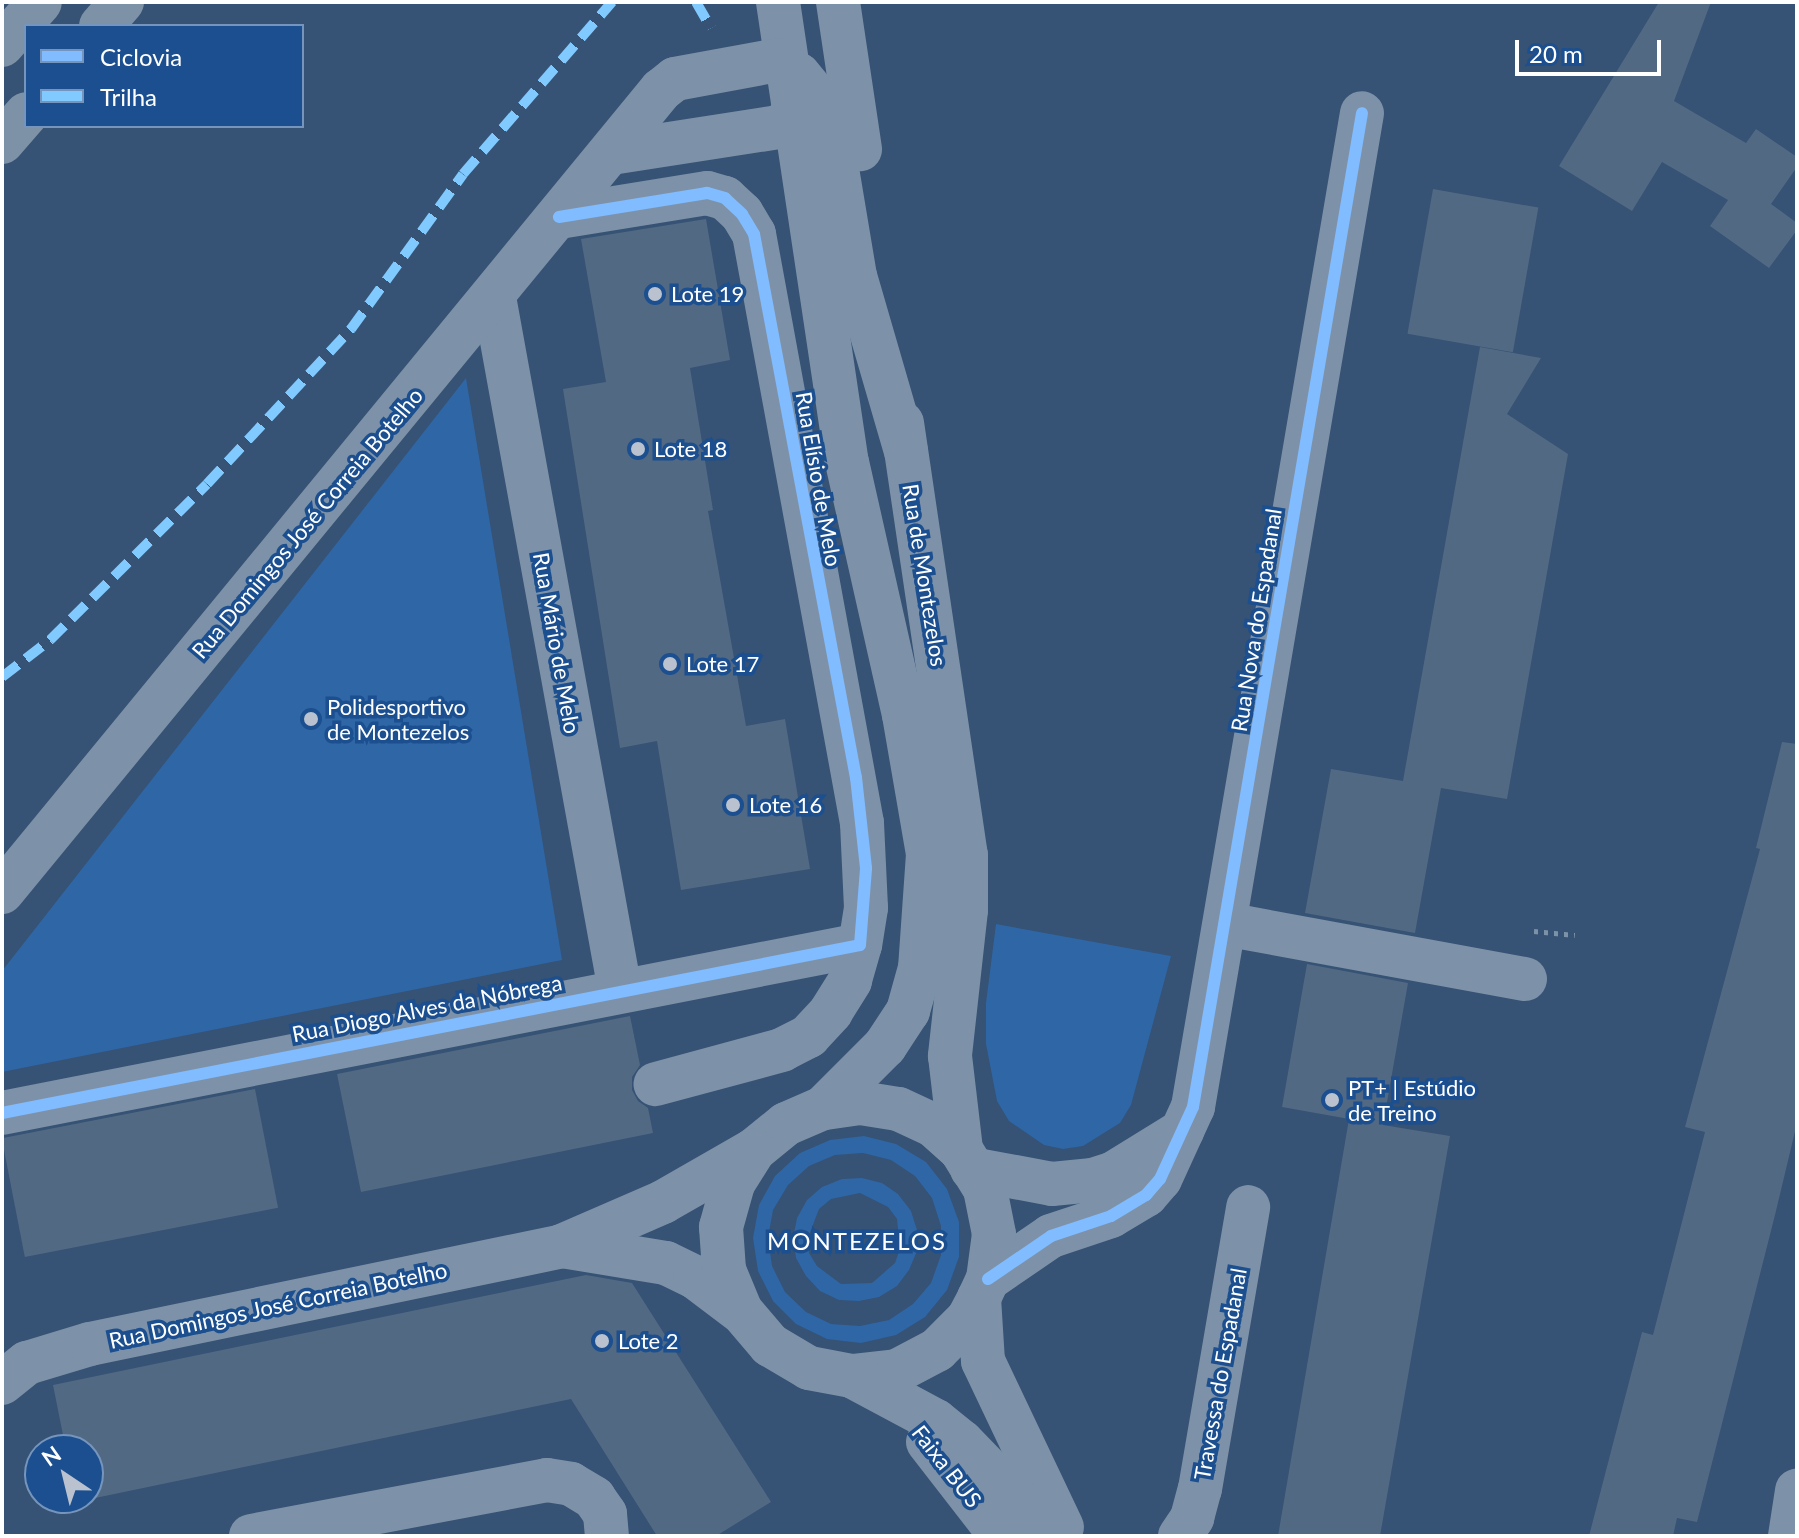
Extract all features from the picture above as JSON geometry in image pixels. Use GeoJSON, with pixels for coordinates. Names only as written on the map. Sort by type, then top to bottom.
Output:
{"type":"FeatureCollection","features":[{"type":"Feature","properties":{"kind":"highway"},"geometry":{"type":"LineString","coordinates":[[2,45],[40,2]]}},
{"type":"Feature","properties":{"kind":"highway"},"geometry":{"type":"LineString","coordinates":[[103,24],[122,2]]}},
{"type":"Feature","properties":{"kind":"highway"},"geometry":{"type":"LineString","coordinates":[[2,142],[24,116]]}},
{"type":"Feature","properties":{"kind":"street"},"geometry":{"type":"LineString","coordinates":[[717,69],[744,50],[769,2]]}},
{"type":"Feature","properties":{"kind":"street","name":"Rua de Montezelos"},"geometry":{"type":"LineString","coordinates":[[778,2],[797,88],[806,189],[847,462],[904,715],[928,854],[920,968],[908,1011],[885,1046],[823,1108]]}},
{"type":"Feature","properties":{"kind":"street"},"geometry":{"type":"LineString","coordinates":[[611,153],[779,127],[797,88],[819,54],[813,2]]}},
{"type":"Feature","properties":{"kind":"street","name":"Rua de Montezelos"},"geometry":{"type":"LineString","coordinates":[[838,2],[966,855],[966,910],[950,1056],[967,1159]]}},
{"type":"Feature","properties":{"kind":"street","name":"Rua Domingos José Correia Botelho"},"geometry":{"type":"LineString","coordinates":[[2,892],[670,81],[766,60],[797,88]]}},
{"type":"Feature","properties":{"kind":"street"},"geometry":{"type":"LineString","coordinates":[[797,88],[829,114],[855,276],[906,452]]}},
{"type":"Feature","properties":{"kind":"street","name":"Rua Nova do Espadanal"},"geometry":{"type":"LineString","coordinates":[[983,1288],[1051,1236],[1111,1216],[1138,1202],[1160,1179],[1182,1131],[1199,1082],[1362,113]]}},
{"type":"Feature","properties":{"kind":"street"},"geometry":{"type":"LineString","coordinates":[[724,135],[750,141],[806,189]]}},
{"type":"Feature","properties":{"kind":"street","name":"Rua Elísio de Melo"},"geometry":{"type":"LineString","coordinates":[[559,217],[707,193],[725,198],[742,214],[754,234],[856,778],[866,868],[860,945],[841,997],[809,1036],[768,1055],[656,1084]]}},
{"type":"Feature","properties":{"kind":"street","name":"Rua Mário de Melo"},"geometry":{"type":"LineString","coordinates":[[494,297],[620,990]]}},
{"type":"Feature","properties":{"kind":"street"},"geometry":{"type":"LineString","coordinates":[[1225,924],[1525,979]]}},
{"type":"Feature","properties":{"kind":"street","name":"Rua Diogo Alves da Nóbrega"},"geometry":{"type":"LineString","coordinates":[[2,1113],[860,945]]}},
{"type":"Feature","properties":{"kind":"street"},"geometry":{"type":"LineString","coordinates":[[562,1246],[663,1202],[754,1150],[786,1124],[823,1108],[860,1103],[898,1109],[933,1125],[967,1159],[985,1189],[994,1234],[983,1288],[983,1361],[1067,1536]]}},
{"type":"Feature","properties":{"kind":"street"},"geometry":{"type":"LineString","coordinates":[[967,1159],[1052,1184],[1080,1183],[1114,1173],[1182,1131]]}},
{"type":"Feature","properties":{"kind":"street"},"geometry":{"type":"LineString","coordinates":[[741,1311],[724,1270],[721,1227],[733,1184],[754,1150]]}},
{"type":"Feature","properties":{"kind":"street","name":"Travessa do Espadanal"},"geometry":{"type":"LineString","coordinates":[[1180,1536],[1192,1518],[1200,1489],[1248,1207]]}},
{"type":"Feature","properties":{"kind":"street"},"geometry":{"type":"LineString","coordinates":[[562,1246],[666,1263],[695,1277],[741,1311],[770,1345],[809,1368],[852,1376],[892,1396],[955,1436],[1053,1536]]}},
{"type":"Feature","properties":{"kind":"street","name":"Rua Domingos José Correia Botelho"},"geometry":{"type":"LineString","coordinates":[[2,1383],[27,1363],[90,1344],[562,1246]]}},
{"type":"Feature","properties":{"kind":"street"},"geometry":{"type":"LineString","coordinates":[[852,1376],[897,1371],[937,1350],[968,1319],[983,1288]]}},
{"type":"Feature","properties":{"kind":"street","name":"Faixa BUS"},"geometry":{"type":"LineString","coordinates":[[892,1396],[1001,1536]]}},
{"type":"Feature","properties":{"kind":"street"},"geometry":{"type":"LineString","coordinates":[[251,1536],[547,1480],[571,1484],[594,1498],[605,1514],[607,1536]]}},
{"type":"Feature","properties":{"kind":"street"},"geometry":{"type":"LineString","coordinates":[[1790,1536],[1797,1491]]}},
{"type":"Feature","properties":{"kind":"shaded area"},"geometry":{"type":"Polygon","coordinates":[[[466,378],[562,960],[2,1072],[2,971],[466,378]]]}},
{"type":"Feature","properties":{"kind":"shaded area"},"geometry":{"type":"Polygon","coordinates":[[[996,924],[1171,956],[1131,1105],[1120,1123],[1083,1146],[1063,1149],[1044,1145],[1009,1121],[997,1101],[986,1044],[986,1003],[996,924]]]}},
{"type":"Feature","properties":{"kind":"shaded area"},"geometry":{"type":"Polygon","coordinates":[[[864,1136],[896,1144],[926,1162],[947,1189],[959,1222],[959,1257],[947,1290],[925,1317],[896,1335],[861,1343],[827,1339],[796,1324],[773,1301],[758,1271],[753,1238],[759,1205],[775,1176],[800,1153],[830,1140],[864,1136]],[[863,1153],[835,1155],[809,1166],[788,1185],[773,1210],[768,1238],[772,1266],[785,1292],[806,1312],[831,1324],[860,1326],[889,1320],[913,1304],[931,1283],[941,1255],[941,1226],[932,1198],[915,1176],[891,1160],[863,1153]]]}},
{"type":"Feature","properties":{"kind":"shaded area"},"geometry":{"type":"Polygon","coordinates":[[[862,1178],[882,1183],[898,1194],[911,1211],[917,1230],[917,1251],[909,1270],[897,1286],[879,1297],[859,1301],[839,1300],[820,1291],[806,1276],[796,1258],[793,1238],[797,1218],[807,1200],[822,1187],[842,1179],[862,1178]],[[860,1193],[831,1199],[819,1209],[808,1238],[809,1253],[817,1266],[841,1284],[872,1283],[895,1263],[900,1249],[897,1219],[888,1207],[860,1193]]]}},
{"type":"Feature","properties":{"kind":"building"},"geometry":{"type":"Polygon","coordinates":[[[1659,2],[1711,2],[1674,101],[1746,143],[1756,129],[1797,157],[1797,167],[1771,204],[1797,223],[1797,230],[1769,268],[1710,226],[1728,200],[1662,162],[1632,211],[1559,166],[1659,2]]]}},
{"type":"Feature","properties":{"kind":"building"},"geometry":{"type":"Polygon","coordinates":[[[1433,189],[1538,208],[1513,352],[1407,334],[1433,189]]]}},
{"type":"Feature","properties":{"kind":"building"},"geometry":{"type":"Polygon","coordinates":[[[706,219],[730,360],[690,368],[713,510],[708,511],[746,726],[785,719],[810,869],[681,890],[657,741],[620,748],[563,389],[606,382],[581,239],[706,219]]]}},
{"type":"Feature","properties":{"kind":"building"},"geometry":{"type":"Polygon","coordinates":[[[1480,347],[1541,358],[1507,414],[1568,454],[1507,799],[1441,788],[1415,933],[1305,913],[1331,769],[1403,781],[1480,347]]]}},
{"type":"Feature","properties":{"kind":"building"},"geometry":{"type":"Polygon","coordinates":[[[1782,742],[1797,744],[1797,1123],[1775,1215],[1697,1522],[1677,1518],[1673,1536],[1589,1536],[1642,1332],[1653,1335],[1705,1132],[1685,1127],[1760,849],[1756,848],[1782,742]]]}},
{"type":"Feature","properties":{"kind":"building"},"geometry":{"type":"Polygon","coordinates":[[[1307,964],[1408,983],[1383,1125],[1450,1136],[1380,1536],[1278,1536],[1349,1119],[1366,1122],[1282,1107],[1307,964]]]}},
{"type":"Feature","properties":{"kind":"building"},"geometry":{"type":"Polygon","coordinates":[[[630,1016],[640,1065],[632,1077],[632,1090],[638,1101],[648,1108],[653,1133],[361,1192],[337,1074],[630,1016]]]}},
{"type":"Feature","properties":{"kind":"building"},"geometry":{"type":"Polygon","coordinates":[[[255,1089],[278,1208],[25,1257],[2,1138],[255,1089]]]}},
{"type":"Feature","properties":{"kind":"building"},"geometry":{"type":"Polygon","coordinates":[[[586,1275],[632,1283],[771,1502],[716,1536],[657,1536],[571,1399],[104,1496],[104,1434],[63,1434],[53,1385],[586,1275]]]}},
{"type":"Feature","properties":{"kind":"marked path"},"geometry":{"type":"LineString","coordinates":[[2,677],[50,640],[207,484],[351,329],[463,174],[612,2]]}},
{"type":"Feature","properties":{"kind":"marked path"},"geometry":{"type":"LineString","coordinates":[[696,2],[711,28]]}},
{"type":"Feature","properties":{"kind":"cycle path"},"geometry":{"type":"LineString","coordinates":[[988,1279],[1051,1236],[1111,1216],[1146,1195],[1160,1179],[1193,1107],[1362,113]]}},
{"type":"Feature","properties":{"kind":"cycle path"},"geometry":{"type":"LineString","coordinates":[[2,1113],[860,945],[866,868],[856,778],[754,234],[742,214],[725,198],[707,193],[559,217]]}},
{"type":"Feature","properties":{"kind":"place","name":"Lote 19"},"geometry":{"type":"Point","coordinates":[655,294]}},
{"type":"Feature","properties":{"kind":"place","name":"Lote 18"},"geometry":{"type":"Point","coordinates":[638,449]}},
{"type":"Feature","properties":{"kind":"place","name":"Lote 17"},"geometry":{"type":"Point","coordinates":[670,664]}},
{"type":"Feature","properties":{"kind":"place","name":"Polidesportivo de Montezelos"},"geometry":{"type":"Point","coordinates":[311,719]}},
{"type":"Feature","properties":{"kind":"place","name":"Lote 16"},"geometry":{"type":"Point","coordinates":[733,805]}},
{"type":"Feature","properties":{"kind":"place","name":"PT+ | Estúdio de Treino"},"geometry":{"type":"Point","coordinates":[1332,1100]}},
{"type":"Feature","properties":{"kind":"place","name":"Lote 2"},"geometry":{"type":"Point","coordinates":[602,1341]}},
{"type":"Feature","properties":{"kind":"district","name":"MONTEZELOS"},"geometry":{"type":"Point","coordinates":[857,1241]}}]}
